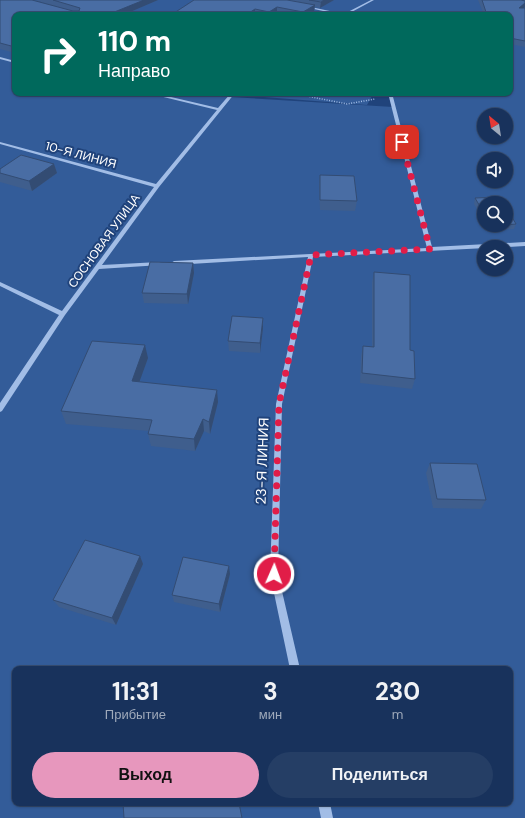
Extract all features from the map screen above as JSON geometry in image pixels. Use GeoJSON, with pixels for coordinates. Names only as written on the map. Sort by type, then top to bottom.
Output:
{"type":"FeatureCollection","features":[{"type":"Feature","properties":{"kind":"street"},"geometry":{"type":"LineString","coordinates":[[351,12],[373,0]]}},
{"type":"Feature","properties":{"kind":"street"},"geometry":{"type":"LineString","coordinates":[[299,6],[330,12]]}},
{"type":"Feature","properties":{"kind":"street"},"geometry":{"type":"LineString","coordinates":[[0,58],[12,61]]}},
{"type":"Feature","properties":{"kind":"street"},"geometry":{"type":"LineString","coordinates":[[162,96],[220,110]]}},
{"type":"Feature","properties":{"kind":"street","name":"СОСНОВАЯ УЛИЦА"},"geometry":{"type":"LineString","coordinates":[[0,409],[63,314],[97,267],[157,186],[231,96]]}},
{"type":"Feature","properties":{"kind":"street"},"geometry":{"type":"LineString","coordinates":[[390,96],[430,249]]}},
{"type":"Feature","properties":{"kind":"street","name":"10-Я ЛИНИЯ"},"geometry":{"type":"LineString","coordinates":[[0,143],[157,186]]}},
{"type":"Feature","properties":{"kind":"street"},"geometry":{"type":"LineString","coordinates":[[97,267],[525,244]]}},
{"type":"Feature","properties":{"kind":"street","name":"23-Я ЛИНИЯ"},"geometry":{"type":"LineString","coordinates":[[294,666],[274,574],[279,404],[311,255]]}},
{"type":"Feature","properties":{"kind":"street"},"geometry":{"type":"LineString","coordinates":[[0,284],[63,314]]}},
{"type":"Feature","properties":{"kind":"street"},"geometry":{"type":"LineString","coordinates":[[325,806],[327,818]]}},
{"type":"Feature","properties":{"kind":"path"},"geometry":{"type":"LineString","coordinates":[[307,96],[347,104],[366,100],[391,99]]}},
{"type":"Feature","properties":{"kind":"shaded area"},"geometry":{"type":"Polygon","coordinates":[[[0,0],[525,0],[525,818],[0,818],[0,0]]]}},
{"type":"Feature","properties":{"kind":"shaded area"},"geometry":{"type":"Polygon","coordinates":[[[249,96],[372,96],[367,105],[249,96]]]}},
{"type":"Feature","properties":{"kind":"building"},"geometry":{"type":"Polygon","coordinates":[[[0,0],[32,0],[73,11],[79,11],[80,8],[53,0],[144,0],[114,12],[12,12],[12,46],[0,43],[0,0]]]}},
{"type":"Feature","properties":{"kind":"building"},"geometry":{"type":"Polygon","coordinates":[[[194,0],[287,0],[315,5],[303,12],[277,7],[269,12],[255,9],[250,12],[176,12],[194,0]]]}},
{"type":"Feature","properties":{"kind":"building"},"geometry":{"type":"Polygon","coordinates":[[[309,0],[324,0],[321,2],[309,0]]]}},
{"type":"Feature","properties":{"kind":"building"},"geometry":{"type":"Polygon","coordinates":[[[482,0],[525,1],[525,3],[519,8],[525,8],[525,41],[513,39],[513,12],[486,12],[482,0]]]}},
{"type":"Feature","properties":{"kind":"building"},"geometry":{"type":"Polygon","coordinates":[[[21,155],[54,164],[29,181],[0,173],[0,169],[21,155]]]}},
{"type":"Feature","properties":{"kind":"building"},"geometry":{"type":"Polygon","coordinates":[[[320,175],[354,176],[357,201],[320,200],[320,175]]]}},
{"type":"Feature","properties":{"kind":"building"},"geometry":{"type":"Polygon","coordinates":[[[150,262],[193,263],[187,294],[142,293],[150,262]]]}},
{"type":"Feature","properties":{"kind":"building"},"geometry":{"type":"Polygon","coordinates":[[[374,272],[410,275],[410,350],[414,351],[415,379],[362,373],[363,346],[374,347],[374,272]]]}},
{"type":"Feature","properties":{"kind":"building"},"geometry":{"type":"Polygon","coordinates":[[[232,316],[263,318],[260,343],[228,341],[232,316]]]}},
{"type":"Feature","properties":{"kind":"building"},"geometry":{"type":"Polygon","coordinates":[[[92,341],[145,345],[132,381],[217,390],[209,422],[203,419],[194,439],[148,434],[152,420],[61,411],[92,341]]]}},
{"type":"Feature","properties":{"kind":"building"},"geometry":{"type":"Polygon","coordinates":[[[430,463],[477,464],[486,500],[437,499],[430,463]]]}},
{"type":"Feature","properties":{"kind":"building"},"geometry":{"type":"Polygon","coordinates":[[[85,540],[140,556],[112,618],[53,600],[85,540]]]}},
{"type":"Feature","properties":{"kind":"building"},"geometry":{"type":"Polygon","coordinates":[[[183,557],[229,566],[219,604],[172,595],[183,557]]]}},
{"type":"Feature","properties":{"kind":"building"},"geometry":{"type":"Polygon","coordinates":[[[123,806],[240,806],[242,818],[124,818],[123,806]]]}},
{"type":"Feature","properties":{"kind":"route"},"geometry":{"type":"LineString","coordinates":[[274,574],[279,404],[311,255],[430,249],[402,142]]}}]}
